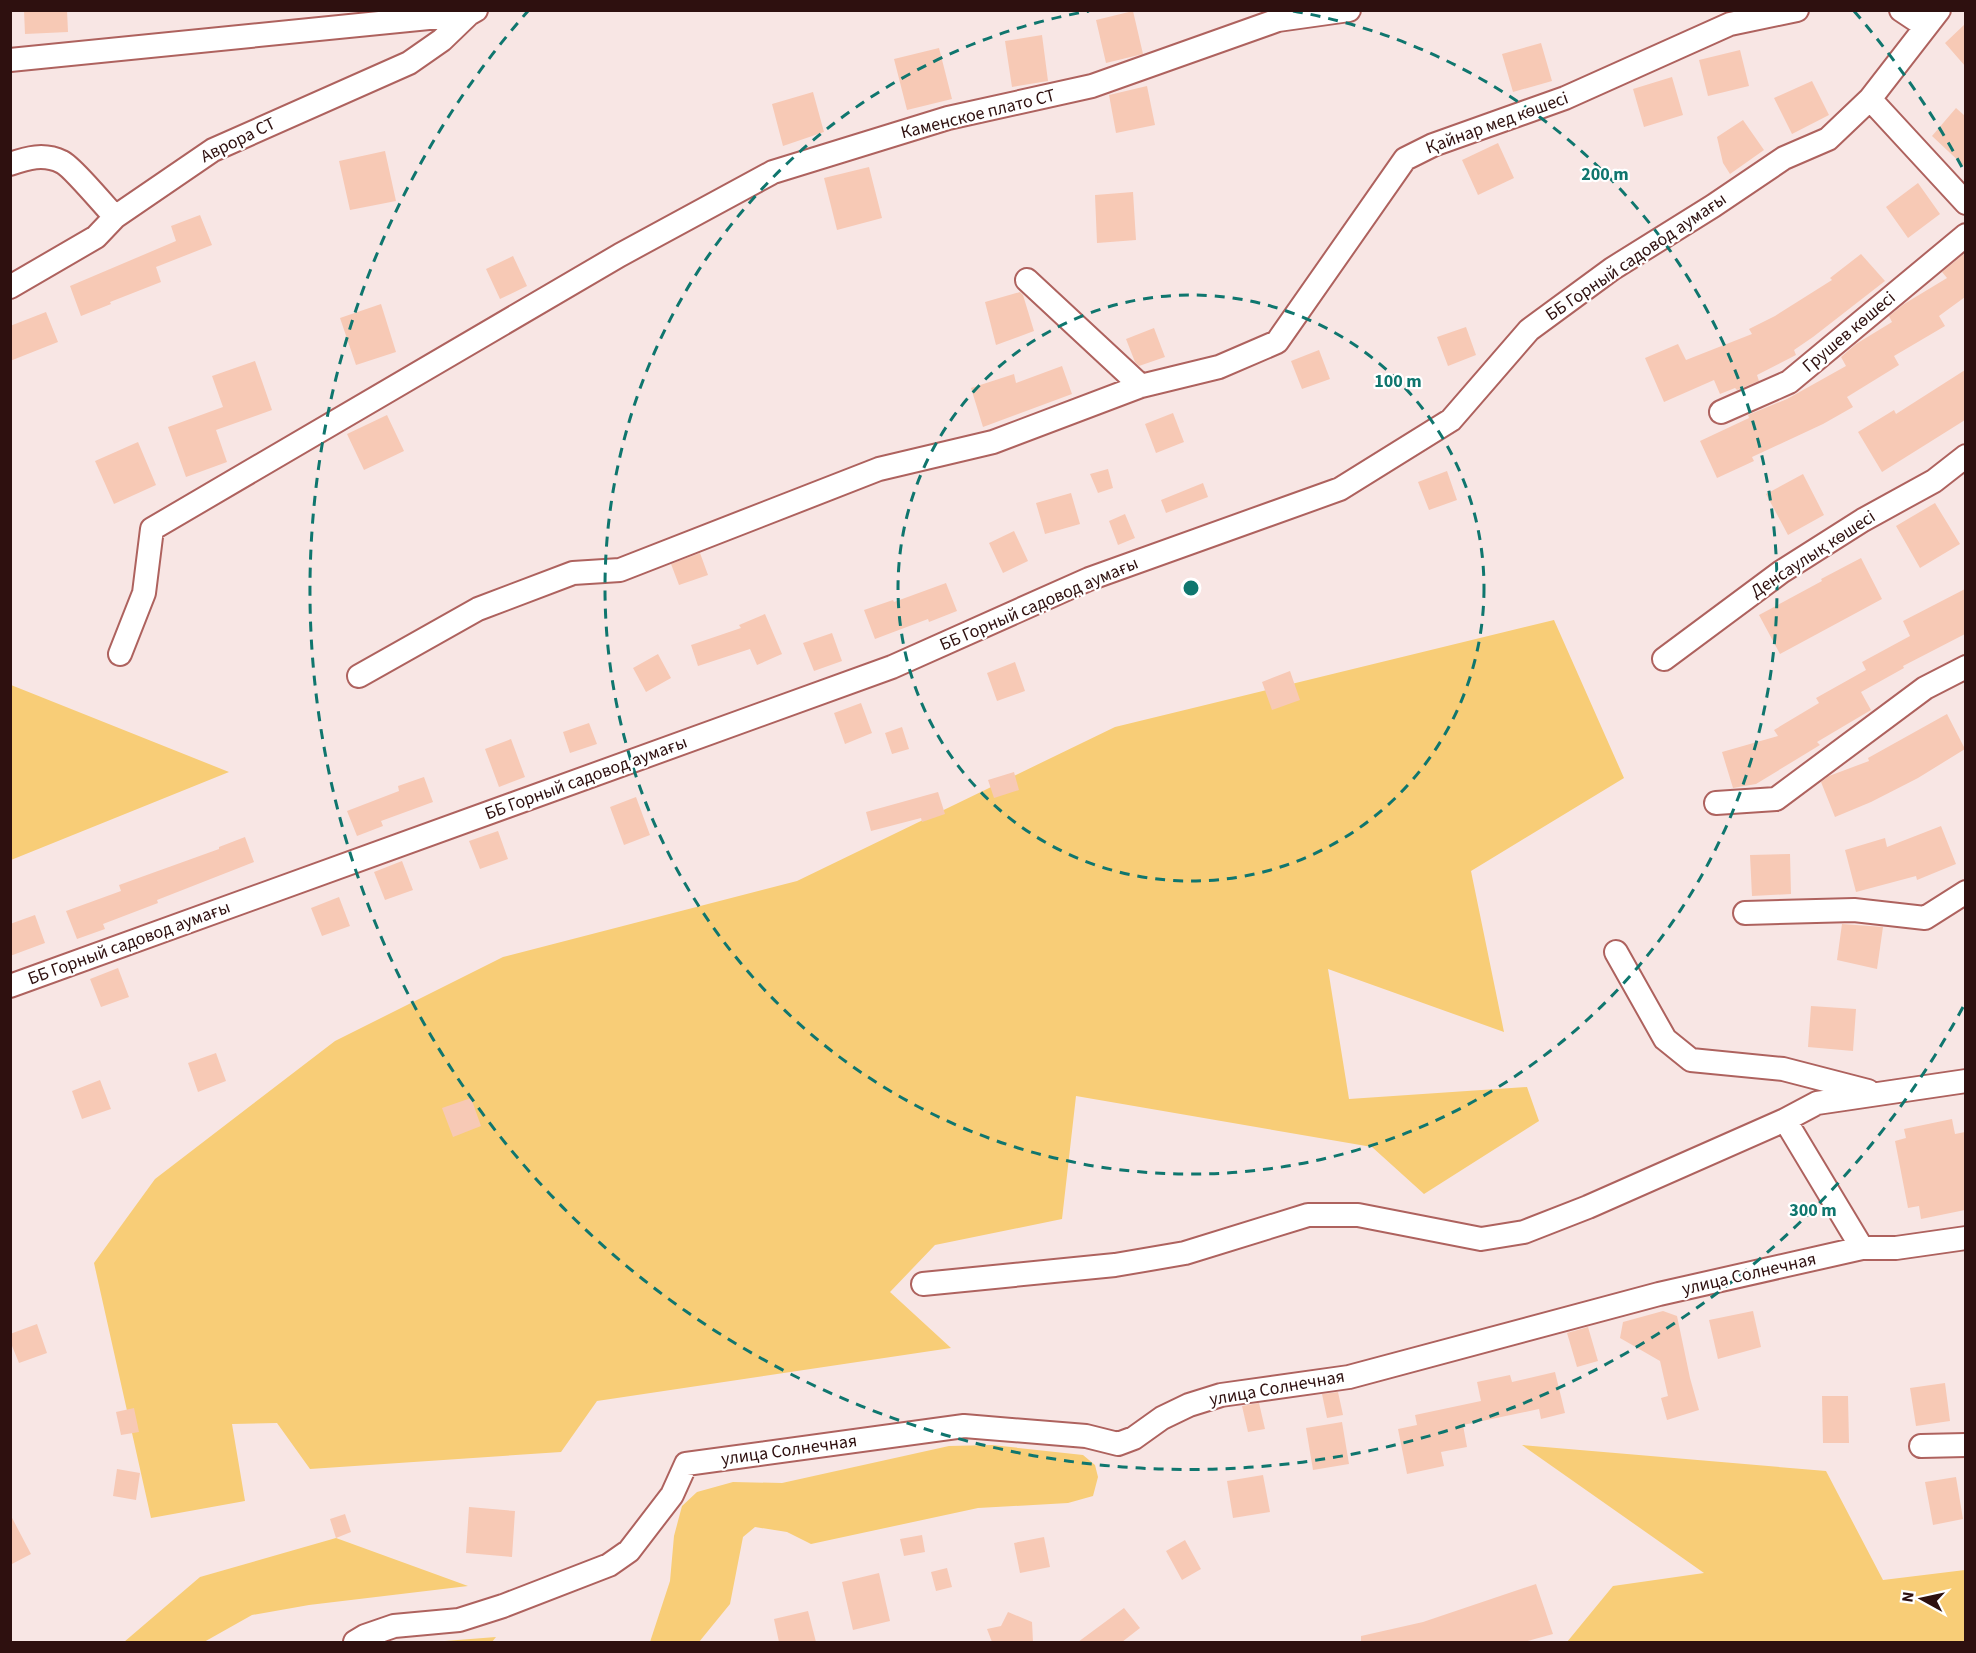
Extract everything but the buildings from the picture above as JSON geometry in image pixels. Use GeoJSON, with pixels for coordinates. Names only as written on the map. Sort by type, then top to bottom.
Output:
{"type":"FeatureCollection","features":[{"type":"Feature","properties":{"kind":"street","name":"Каменское плато СТ"},"geometry":{"type":"LineString","coordinates":[[120,654],[144,593],[152,529],[620,255],[773,172],[948,118],[1092,86],[1278,20],[1349,10]]}},
{"type":"Feature","properties":{"kind":"street","name":"Қайнар мед көшесі"},"geometry":{"type":"LineString","coordinates":[[359,676],[478,609],[562,577],[573,573],[620,570],[879,470],[993,442],[1141,386],[1220,367],[1277,342],[1405,159],[1433,145],[1565,98],[1730,24],[1797,10]]}},
{"type":"Feature","properties":{"kind":"street"},"geometry":{"type":"LineString","coordinates":[[1900,10],[1932,18]]}},
{"type":"Feature","properties":{"kind":"street"},"geometry":{"type":"LineString","coordinates":[[10,60],[472,12]]}},
{"type":"Feature","properties":{"kind":"street","name":"Аврора СТ"},"geometry":{"type":"LineString","coordinates":[[10,287],[96,237],[115,217],[213,150],[409,63],[442,40],[472,12]]}},
{"type":"Feature","properties":{"kind":"street","name":"ББ Горный садовод аумағы"},"geometry":{"type":"LineString","coordinates":[[10,986],[892,667],[1089,579],[1340,489],[1451,420],[1529,330],[1612,269],[1713,206],[1784,158],[1828,139],[1870,99],[1932,18]]}},
{"type":"Feature","properties":{"kind":"street"},"geometry":{"type":"LineString","coordinates":[[1870,99],[1965,202]]}},
{"type":"Feature","properties":{"kind":"street"},"geometry":{"type":"LineString","coordinates":[[10,164],[31,157],[63,162],[115,217]]}},
{"type":"Feature","properties":{"kind":"street","name":"Грушев көшесі"},"geometry":{"type":"LineString","coordinates":[[1721,412],[1789,382],[1965,235]]}},
{"type":"Feature","properties":{"kind":"street"},"geometry":{"type":"LineString","coordinates":[[1027,280],[1141,386]]}},
{"type":"Feature","properties":{"kind":"street","name":"Денсаулық көшесі"},"geometry":{"type":"LineString","coordinates":[[1664,659],[1781,572],[1863,520],[1934,481],[1965,456]]}},
{"type":"Feature","properties":{"kind":"street"},"geometry":{"type":"LineString","coordinates":[[1716,803],[1776,799],[1925,688],[1965,667]]}},
{"type":"Feature","properties":{"kind":"street"},"geometry":{"type":"LineString","coordinates":[[1745,913],[1854,910],[1925,918],[1965,892]]}},
{"type":"Feature","properties":{"kind":"street"},"geometry":{"type":"LineString","coordinates":[[1616,952],[1665,1039],[1691,1060],[1783,1069],[1878,1094]]}},
{"type":"Feature","properties":{"kind":"street"},"geometry":{"type":"LineString","coordinates":[[923,1284],[1115,1265],[1174,1255],[1308,1215],[1358,1215],[1481,1239],[1524,1232],[1588,1207],[1785,1120],[1817,1102],[1965,1081]]}},
{"type":"Feature","properties":{"kind":"street"},"geometry":{"type":"LineString","coordinates":[[1785,1120],[1862,1248],[1896,1248],[1965,1238]]}},
{"type":"Feature","properties":{"kind":"street","name":"улица Солнечная"},"geometry":{"type":"LineString","coordinates":[[355,1642],[394,1626],[425,1625],[459,1620],[503,1606],[609,1565],[629,1551],[672,1495],[686,1464],[964,1426],[1086,1436],[1118,1444],[1134,1438],[1162,1418],[1221,1395],[1349,1377],[1659,1294],[1862,1248]]}},
{"type":"Feature","properties":{"kind":"street"},"geometry":{"type":"LineString","coordinates":[[1921,1446],[1965,1445]]}},
{"type":"Feature","properties":{"kind":"shaded area"},"geometry":{"type":"Polygon","coordinates":[[[1554,620],[1624,778],[1471,871],[1504,1032],[1328,969],[1349,1099],[1527,1087],[1539,1121],[1424,1194],[1372,1147],[1076,1096],[1062,1219],[935,1245],[890,1292],[951,1348],[597,1401],[561,1452],[310,1469],[277,1423],[232,1424],[245,1501],[151,1518],[94,1263],[155,1179],[335,1041],[503,957],[797,881],[1115,727],[1554,620]]]}},
{"type":"Feature","properties":{"kind":"shaded area"},"geometry":{"type":"Polygon","coordinates":[[[11,685],[229,772],[11,860],[11,685]]]}},
{"type":"Feature","properties":{"kind":"shaded area"},"geometry":{"type":"Polygon","coordinates":[[[992,1445],[1083,1455],[1095,1465],[1098,1477],[1093,1496],[1068,1503],[978,1508],[811,1544],[787,1532],[755,1527],[743,1537],[730,1604],[699,1642],[650,1642],[670,1581],[674,1536],[682,1506],[697,1492],[733,1482],[782,1483],[949,1446],[992,1445]]]}},
{"type":"Feature","properties":{"kind":"shaded area"},"geometry":{"type":"Polygon","coordinates":[[[1522,1445],[1826,1471],[1883,1580],[1965,1570],[1965,1642],[1567,1642],[1613,1586],[1704,1573],[1522,1445]]]}},
{"type":"Feature","properties":{"kind":"shaded area"},"geometry":{"type":"Polygon","coordinates":[[[336,1538],[468,1586],[309,1605],[252,1615],[204,1642],[124,1642],[200,1577],[336,1538]]]}},
{"type":"Feature","properties":{"kind":"shaded area"},"geometry":{"type":"Polygon","coordinates":[[[496,1637],[492,1642],[432,1642],[496,1637]]]}}]}
